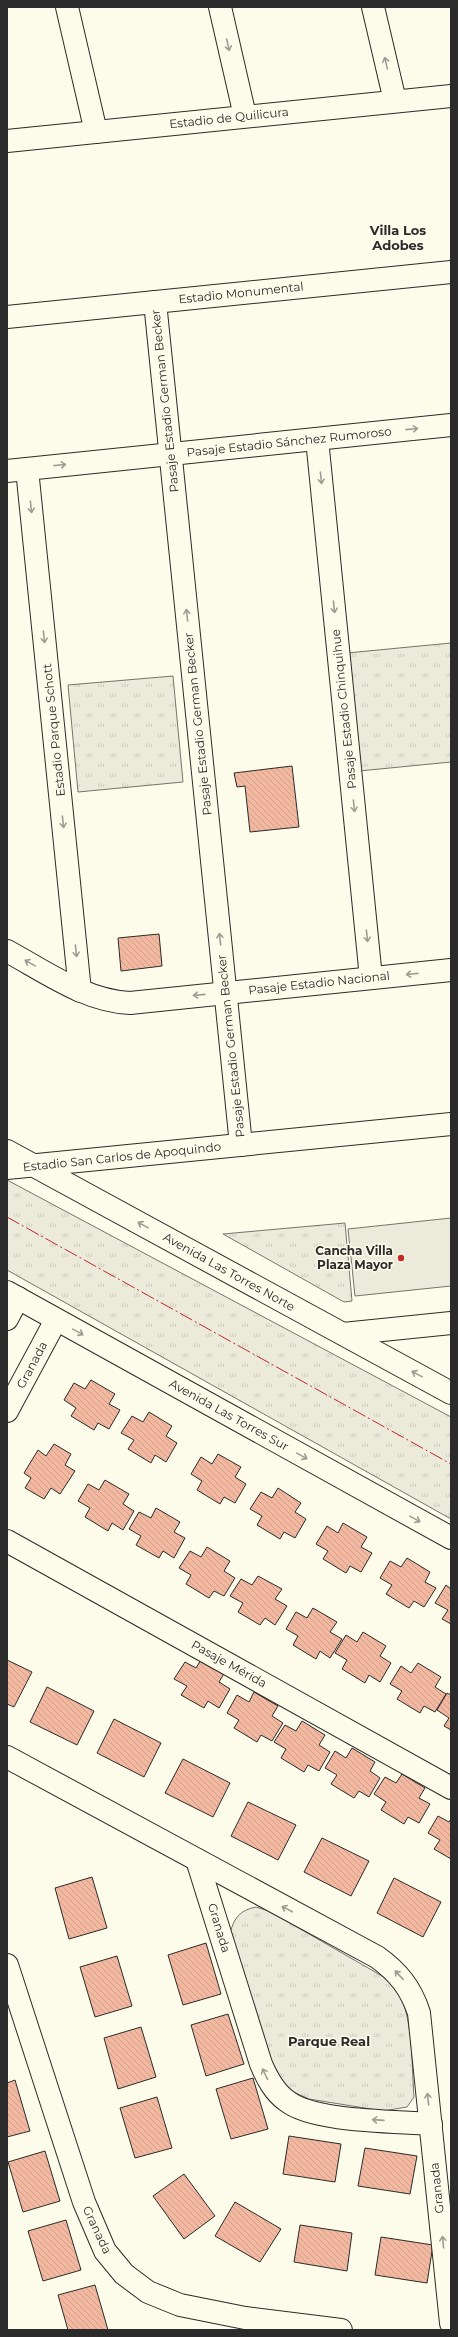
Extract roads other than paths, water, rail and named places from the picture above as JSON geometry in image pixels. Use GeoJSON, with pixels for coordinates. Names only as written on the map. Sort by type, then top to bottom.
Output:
{"type":"FeatureCollection","features":[{"type":"Feature","properties":{"kind":"street"},"geometry":{"type":"LineString","coordinates":[[67,7],[96,132]]}},
{"type":"Feature","properties":{"kind":"street"},"geometry":{"type":"LineString","coordinates":[[220,7],[245,116]]}},
{"type":"Feature","properties":{"kind":"street"},"geometry":{"type":"LineString","coordinates":[[373,7],[395,101]]}},
{"type":"Feature","properties":{"kind":"street","name":"Estadio de Quilicura"},"geometry":{"type":"LineString","coordinates":[[7,141],[451,96]]}},
{"type":"Feature","properties":{"kind":"street","name":"Estadio Monumental"},"geometry":{"type":"LineString","coordinates":[[7,317],[451,272]]}},
{"type":"Feature","properties":{"kind":"street","name":"Pasaje Estadio German Becker"},"geometry":{"type":"LineString","coordinates":[[155,302],[241,1145]]}},
{"type":"Feature","properties":{"kind":"street","name":"Pasaje Estadio Sánchez Rumoroso"},"geometry":{"type":"LineString","coordinates":[[17,470],[451,425]]}},
{"type":"Feature","properties":{"kind":"street","name":"Pasaje Estadio Chinquihue"},"geometry":{"type":"LineString","coordinates":[[317,439],[371,978]]}},
{"type":"Feature","properties":{"kind":"street","name":"Estadio Parque Schott"},"geometry":{"type":"LineString","coordinates":[[17,470],[80,991]]}},
{"type":"Feature","properties":{"kind":"street","name":"Pasaje Estadio Nacional"},"geometry":{"type":"LineString","coordinates":[[7,951],[80,991],[104,1000],[130,1003],[451,970]]}},
{"type":"Feature","properties":{"kind":"street","name":"Estadio San Carlos de Apoquindo"},"geometry":{"type":"LineString","coordinates":[[7,1168],[451,1124]]}},
{"type":"Feature","properties":{"kind":"street","name":"Avenida Las Torres Norte"},"geometry":{"type":"LineString","coordinates":[[7,1151],[451,1393]]}},
{"type":"Feature","properties":{"kind":"street"},"geometry":{"type":"LineString","coordinates":[[7,1319],[12,1295]]}},
{"type":"Feature","properties":{"kind":"street","name":"Avenida Las Torres Sur"},"geometry":{"type":"LineString","coordinates":[[12,1295],[451,1538]]}},
{"type":"Feature","properties":{"kind":"street","name":"Granada"},"geometry":{"type":"LineString","coordinates":[[7,1411],[56,1320]]}},
{"type":"Feature","properties":{"kind":"street"},"geometry":{"type":"LineString","coordinates":[[343,1334],[451,1323]]}},
{"type":"Feature","properties":{"kind":"street","name":"Pasaje Mérida"},"geometry":{"type":"LineString","coordinates":[[7,1541],[451,1788]]}},
{"type":"Feature","properties":{"kind":"street","name":"Granada"},"geometry":{"type":"LineString","coordinates":[[7,1757],[377,1957],[400,1976],[409,1988],[419,2013],[451,2323]]}},
{"type":"Feature","properties":{"kind":"street","name":"Granada"},"geometry":{"type":"LineString","coordinates":[[197,1860],[261,2064],[267,2078],[276,2091],[287,2102],[304,2111],[322,2116],[431,2124]]}},
{"type":"Feature","properties":{"kind":"street","name":"Granada"},"geometry":{"type":"LineString","coordinates":[[7,1965],[87,2210],[105,2250],[124,2274],[148,2292],[180,2305],[245,2318],[341,2330]]}},
{"type":"Feature","properties":{"kind":"place","name":"Cancha Villa Plaza Mayor"},"geometry":{"type":"Point","coordinates":[401,1258]}},
{"type":"Feature","properties":{"kind":"district","name":"Villa Los Adobes"},"geometry":{"type":"Point","coordinates":[398,238]}},
{"type":"Feature","properties":{"kind":"district","name":"Parque Real"},"geometry":{"type":"Point","coordinates":[329,2041]}}]}
